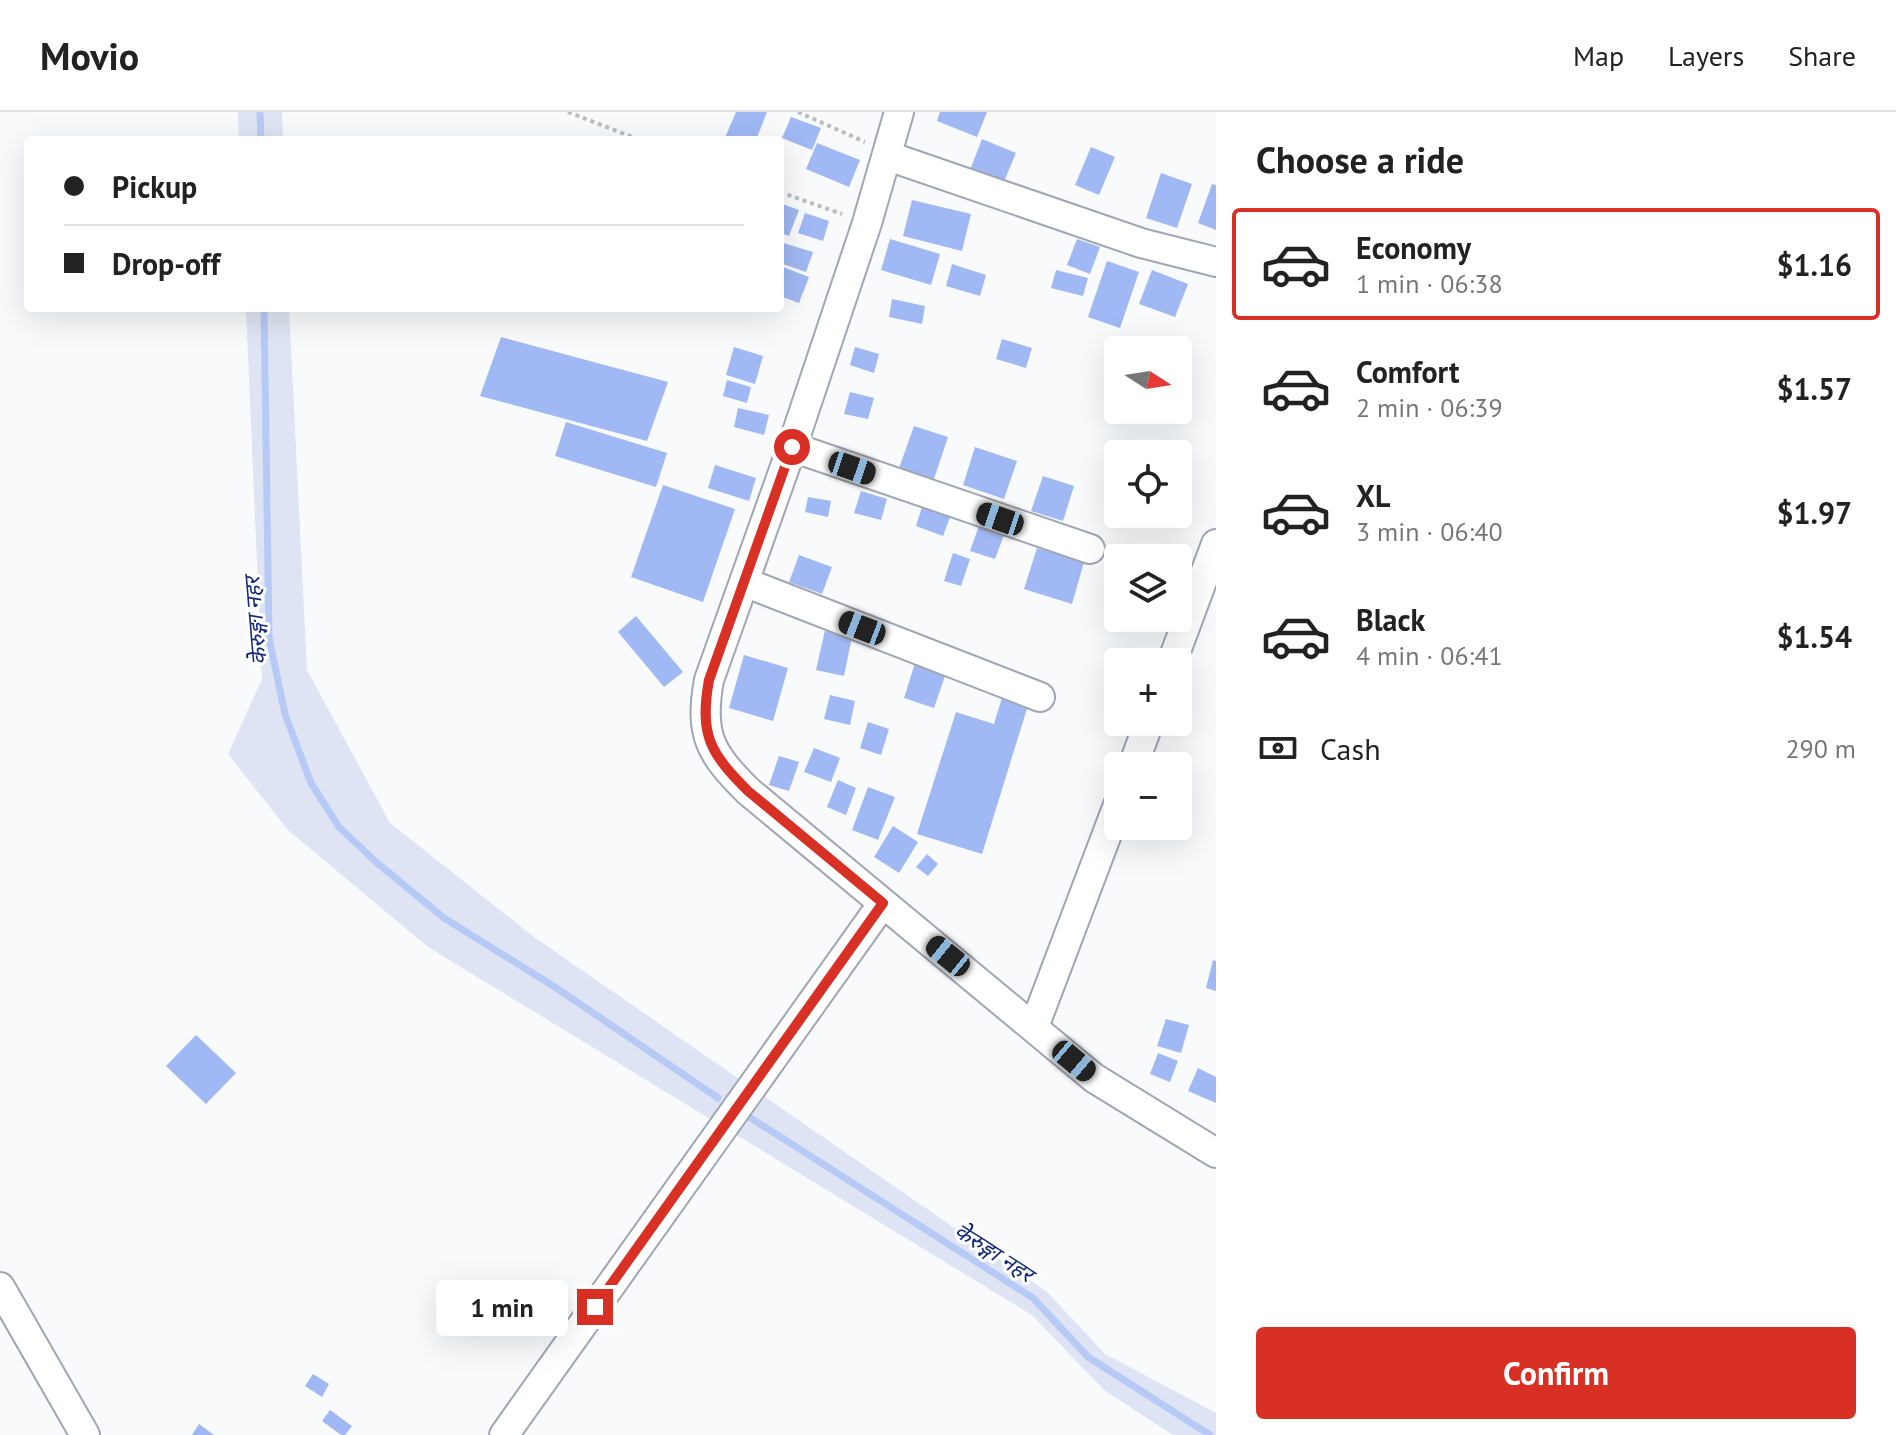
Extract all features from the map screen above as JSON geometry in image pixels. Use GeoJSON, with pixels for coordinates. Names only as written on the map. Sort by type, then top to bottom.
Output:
{"type":"FeatureCollection","features":[{"type":"Feature","properties":{"kind":"street"},"geometry":{"type":"LineString","coordinates":[[899,112],[867,223],[709,680],[704,704],[705,729],[713,751],[748,791],[1094,1078],[1216,1153]]}},
{"type":"Feature","properties":{"kind":"street"},"geometry":{"type":"LineString","coordinates":[[888,156],[1141,243],[1216,262]]}},
{"type":"Feature","properties":{"kind":"street"},"geometry":{"type":"LineString","coordinates":[[792,447],[1090,549]]}},
{"type":"Feature","properties":{"kind":"street"},"geometry":{"type":"LineString","coordinates":[[1177,648],[1216,544]]}},
{"type":"Feature","properties":{"kind":"street"},"geometry":{"type":"LineString","coordinates":[[744,582],[1040,697]]}},
{"type":"Feature","properties":{"kind":"street"},"geometry":{"type":"LineString","coordinates":[[1034,1027],[1105,840]]}},
{"type":"Feature","properties":{"kind":"street"},"geometry":{"type":"LineString","coordinates":[[504,1435],[883,903]]}},
{"type":"Feature","properties":{"kind":"street"},"geometry":{"type":"LineString","coordinates":[[0,1287],[85,1435]]}},
{"type":"Feature","properties":{"kind":"path"},"geometry":{"type":"LineString","coordinates":[[568,112],[630,136]]}},
{"type":"Feature","properties":{"kind":"path"},"geometry":{"type":"LineString","coordinates":[[798,112],[876,147],[888,156]]}},
{"type":"Feature","properties":{"kind":"path"},"geometry":{"type":"LineString","coordinates":[[784,193],[867,223]]}},
{"type":"Feature","properties":{"kind":"shaded area"},"geometry":{"type":"Polygon","coordinates":[[[238,112],[282,112],[283,136],[239,136],[238,112]]]}},
{"type":"Feature","properties":{"kind":"shaded area"},"geometry":{"type":"Polygon","coordinates":[[[246,312],[289,312],[307,670],[390,823],[534,937],[1047,1292],[1105,1354],[1216,1413],[1216,1435],[1173,1435],[1104,1390],[1032,1315],[428,947],[288,830],[228,754],[262,679],[246,312]]]}},
{"type":"Feature","properties":{"kind":"building"},"geometry":{"type":"Polygon","coordinates":[[[736,112],[767,112],[758,136],[726,136],[736,112]]]}},
{"type":"Feature","properties":{"kind":"building"},"geometry":{"type":"Polygon","coordinates":[[[940,112],[987,112],[977,137],[937,121],[940,112]]]}},
{"type":"Feature","properties":{"kind":"building"},"geometry":{"type":"Polygon","coordinates":[[[791,117],[821,128],[812,150],[783,136],[791,117]]]}},
{"type":"Feature","properties":{"kind":"building"},"geometry":{"type":"Polygon","coordinates":[[[982,139],[1016,153],[1003,184],[970,170],[982,139]]]}},
{"type":"Feature","properties":{"kind":"building"},"geometry":{"type":"Polygon","coordinates":[[[817,143],[860,160],[849,187],[806,169],[817,143]]]}},
{"type":"Feature","properties":{"kind":"building"},"geometry":{"type":"Polygon","coordinates":[[[1091,147],[1115,157],[1099,195],[1075,185],[1091,147]]]}},
{"type":"Feature","properties":{"kind":"building"},"geometry":{"type":"Polygon","coordinates":[[[1161,173],[1192,184],[1177,228],[1146,218],[1161,173]]]}},
{"type":"Feature","properties":{"kind":"building"},"geometry":{"type":"Polygon","coordinates":[[[1212,184],[1216,185],[1216,230],[1198,223],[1212,184]]]}},
{"type":"Feature","properties":{"kind":"building"},"geometry":{"type":"Polygon","coordinates":[[[912,200],[971,214],[962,251],[903,236],[912,200]]]}},
{"type":"Feature","properties":{"kind":"building"},"geometry":{"type":"Polygon","coordinates":[[[784,204],[799,210],[789,236],[784,234],[784,204]]]}},
{"type":"Feature","properties":{"kind":"building"},"geometry":{"type":"Polygon","coordinates":[[[805,213],[829,221],[823,241],[798,233],[805,213]]]}},
{"type":"Feature","properties":{"kind":"building"},"geometry":{"type":"Polygon","coordinates":[[[890,239],[940,254],[931,285],[881,270],[890,239]]]}},
{"type":"Feature","properties":{"kind":"building"},"geometry":{"type":"Polygon","coordinates":[[[1077,239],[1100,247],[1090,274],[1067,265],[1077,239]]]}},
{"type":"Feature","properties":{"kind":"building"},"geometry":{"type":"Polygon","coordinates":[[[784,243],[813,252],[806,272],[784,264],[784,243]]]}},
{"type":"Feature","properties":{"kind":"building"},"geometry":{"type":"Polygon","coordinates":[[[1107,261],[1139,272],[1120,328],[1088,317],[1107,261]]]}},
{"type":"Feature","properties":{"kind":"building"},"geometry":{"type":"Polygon","coordinates":[[[952,264],[986,275],[980,296],[946,286],[952,264]]]}},
{"type":"Feature","properties":{"kind":"building"},"geometry":{"type":"Polygon","coordinates":[[[784,267],[809,277],[799,303],[784,297],[784,267]]]}},
{"type":"Feature","properties":{"kind":"building"},"geometry":{"type":"Polygon","coordinates":[[[1056,270],[1088,278],[1083,296],[1051,288],[1056,270]]]}},
{"type":"Feature","properties":{"kind":"building"},"geometry":{"type":"Polygon","coordinates":[[[1152,270],[1188,284],[1175,317],[1139,304],[1152,270]]]}},
{"type":"Feature","properties":{"kind":"building"},"geometry":{"type":"Polygon","coordinates":[[[892,299],[925,306],[922,324],[889,317],[892,299]]]}},
{"type":"Feature","properties":{"kind":"building"},"geometry":{"type":"Polygon","coordinates":[[[501,337],[668,382],[647,441],[480,396],[501,337]]]}},
{"type":"Feature","properties":{"kind":"building"},"geometry":{"type":"Polygon","coordinates":[[[1002,339],[1032,348],[1026,368],[996,359],[1002,339]]]}},
{"type":"Feature","properties":{"kind":"building"},"geometry":{"type":"Polygon","coordinates":[[[734,347],[763,356],[755,384],[726,375],[734,347]]]}},
{"type":"Feature","properties":{"kind":"building"},"geometry":{"type":"Polygon","coordinates":[[[855,347],[879,354],[874,373],[850,365],[855,347]]]}},
{"type":"Feature","properties":{"kind":"building"},"geometry":{"type":"Polygon","coordinates":[[[727,380],[751,387],[747,403],[723,396],[727,380]]]}},
{"type":"Feature","properties":{"kind":"building"},"geometry":{"type":"Polygon","coordinates":[[[850,392],[874,398],[868,419],[844,414],[850,392]]]}},
{"type":"Feature","properties":{"kind":"building"},"geometry":{"type":"Polygon","coordinates":[[[738,408],[769,415],[764,435],[734,427],[738,408]]]}},
{"type":"Feature","properties":{"kind":"building"},"geometry":{"type":"Polygon","coordinates":[[[566,422],[667,453],[656,487],[555,456],[566,422]]]}},
{"type":"Feature","properties":{"kind":"building"},"geometry":{"type":"Polygon","coordinates":[[[914,426],[948,437],[933,482],[898,471],[914,426]]]}},
{"type":"Feature","properties":{"kind":"building"},"geometry":{"type":"Polygon","coordinates":[[[975,447],[1017,461],[1004,499],[963,485],[975,447]]]}},
{"type":"Feature","properties":{"kind":"building"},"geometry":{"type":"Polygon","coordinates":[[[715,465],[756,478],[749,501],[708,488],[715,465]]]}},
{"type":"Feature","properties":{"kind":"building"},"geometry":{"type":"Polygon","coordinates":[[[1043,476],[1074,486],[1063,521],[1031,511],[1043,476]]]}},
{"type":"Feature","properties":{"kind":"building"},"geometry":{"type":"Polygon","coordinates":[[[663,485],[735,509],[703,602],[631,577],[663,485]]]}},
{"type":"Feature","properties":{"kind":"building"},"geometry":{"type":"Polygon","coordinates":[[[861,491],[887,499],[881,520],[854,513],[861,491]]]}},
{"type":"Feature","properties":{"kind":"building"},"geometry":{"type":"Polygon","coordinates":[[[808,497],[831,501],[828,517],[805,512],[808,497]]]}},
{"type":"Feature","properties":{"kind":"building"},"geometry":{"type":"Polygon","coordinates":[[[922,507],[950,517],[943,536],[916,526],[922,507]]]}},
{"type":"Feature","properties":{"kind":"building"},"geometry":{"type":"Polygon","coordinates":[[[980,523],[1005,532],[995,559],[970,551],[980,523]]]}},
{"type":"Feature","properties":{"kind":"building"},"geometry":{"type":"Polygon","coordinates":[[[1037,548],[1084,562],[1072,604],[1024,589],[1037,548]]]}},
{"type":"Feature","properties":{"kind":"building"},"geometry":{"type":"Polygon","coordinates":[[[953,553],[970,559],[961,586],[944,581],[953,553]]]}},
{"type":"Feature","properties":{"kind":"building"},"geometry":{"type":"Polygon","coordinates":[[[799,555],[832,567],[822,594],[789,582],[799,555]]]}},
{"type":"Feature","properties":{"kind":"building"},"geometry":{"type":"Polygon","coordinates":[[[636,616],[683,672],[664,687],[618,632],[636,616]]]}},
{"type":"Feature","properties":{"kind":"building"},"geometry":{"type":"Polygon","coordinates":[[[826,626],[853,632],[844,676],[816,670],[826,626]]]}},
{"type":"Feature","properties":{"kind":"building"},"geometry":{"type":"Polygon","coordinates":[[[744,655],[788,668],[773,721],[729,708],[744,655]]]}},
{"type":"Feature","properties":{"kind":"building"},"geometry":{"type":"Polygon","coordinates":[[[915,663],[946,673],[934,708],[904,698],[915,663]]]}},
{"type":"Feature","properties":{"kind":"building"},"geometry":{"type":"Polygon","coordinates":[[[1004,691],[1030,699],[982,854],[917,834],[956,712],[994,724],[1004,691]]]}},
{"type":"Feature","properties":{"kind":"building"},"geometry":{"type":"Polygon","coordinates":[[[830,695],[855,701],[850,725],[824,719],[830,695]]]}},
{"type":"Feature","properties":{"kind":"building"},"geometry":{"type":"Polygon","coordinates":[[[868,722],[889,729],[881,755],[860,748],[868,722]]]}},
{"type":"Feature","properties":{"kind":"building"},"geometry":{"type":"Polygon","coordinates":[[[814,748],[840,758],[831,782],[804,772],[814,748]]]}},
{"type":"Feature","properties":{"kind":"building"},"geometry":{"type":"Polygon","coordinates":[[[779,756],[799,762],[789,791],[769,785],[779,756]]]}},
{"type":"Feature","properties":{"kind":"building"},"geometry":{"type":"Polygon","coordinates":[[[838,780],[856,788],[846,815],[827,807],[838,780]]]}},
{"type":"Feature","properties":{"kind":"building"},"geometry":{"type":"Polygon","coordinates":[[[868,787],[895,797],[878,840],[852,830],[868,787]]]}},
{"type":"Feature","properties":{"kind":"building"},"geometry":{"type":"Polygon","coordinates":[[[893,826],[918,842],[899,873],[874,857],[893,826]]]}},
{"type":"Feature","properties":{"kind":"building"},"geometry":{"type":"Polygon","coordinates":[[[927,854],[938,864],[928,876],[916,867],[927,854]]]}},
{"type":"Feature","properties":{"kind":"building"},"geometry":{"type":"Polygon","coordinates":[[[1213,960],[1216,961],[1216,991],[1206,988],[1213,960]]]}},
{"type":"Feature","properties":{"kind":"building"},"geometry":{"type":"Polygon","coordinates":[[[1166,1019],[1189,1025],[1181,1053],[1157,1046],[1166,1019]]]}},
{"type":"Feature","properties":{"kind":"building"},"geometry":{"type":"Polygon","coordinates":[[[196,1035],[236,1073],[206,1104],[166,1066],[196,1035]]]}},
{"type":"Feature","properties":{"kind":"building"},"geometry":{"type":"Polygon","coordinates":[[[1158,1053],[1178,1061],[1170,1082],[1150,1074],[1158,1053]]]}},
{"type":"Feature","properties":{"kind":"building"},"geometry":{"type":"Polygon","coordinates":[[[1198,1068],[1216,1077],[1216,1103],[1188,1091],[1198,1068]]]}},
{"type":"Feature","properties":{"kind":"building"},"geometry":{"type":"Polygon","coordinates":[[[313,1374],[329,1384],[322,1397],[305,1386],[313,1374]]]}},
{"type":"Feature","properties":{"kind":"building"},"geometry":{"type":"Polygon","coordinates":[[[330,1410],[352,1426],[345,1435],[322,1421],[330,1410]]]}},
{"type":"Feature","properties":{"kind":"building"},"geometry":{"type":"Polygon","coordinates":[[[199,1424],[214,1435],[192,1435],[199,1424]]]}},
{"type":"Feature","properties":{"kind":"waterway","name":"केेरुङ्गा नहर"},"geometry":{"type":"LineString","coordinates":[[260,112],[261,136]]}},
{"type":"Feature","properties":{"kind":"waterway","name":"केेरुङ्गा नहर"},"geometry":{"type":"LineString","coordinates":[[264,312],[269,638],[285,714],[311,783],[339,827],[444,918],[555,987],[718,1098]]}},
{"type":"Feature","properties":{"kind":"waterway","name":"केेरुङ्गा नहर"},"geometry":{"type":"LineString","coordinates":[[746,1115],[1033,1298],[1088,1357],[1210,1435]]}},
{"type":"Feature","properties":{"kind":"route"},"geometry":{"type":"LineString","coordinates":[[595,1307],[883,903],[748,791],[713,751],[705,729],[704,704],[709,680],[792,447]]}}]}
